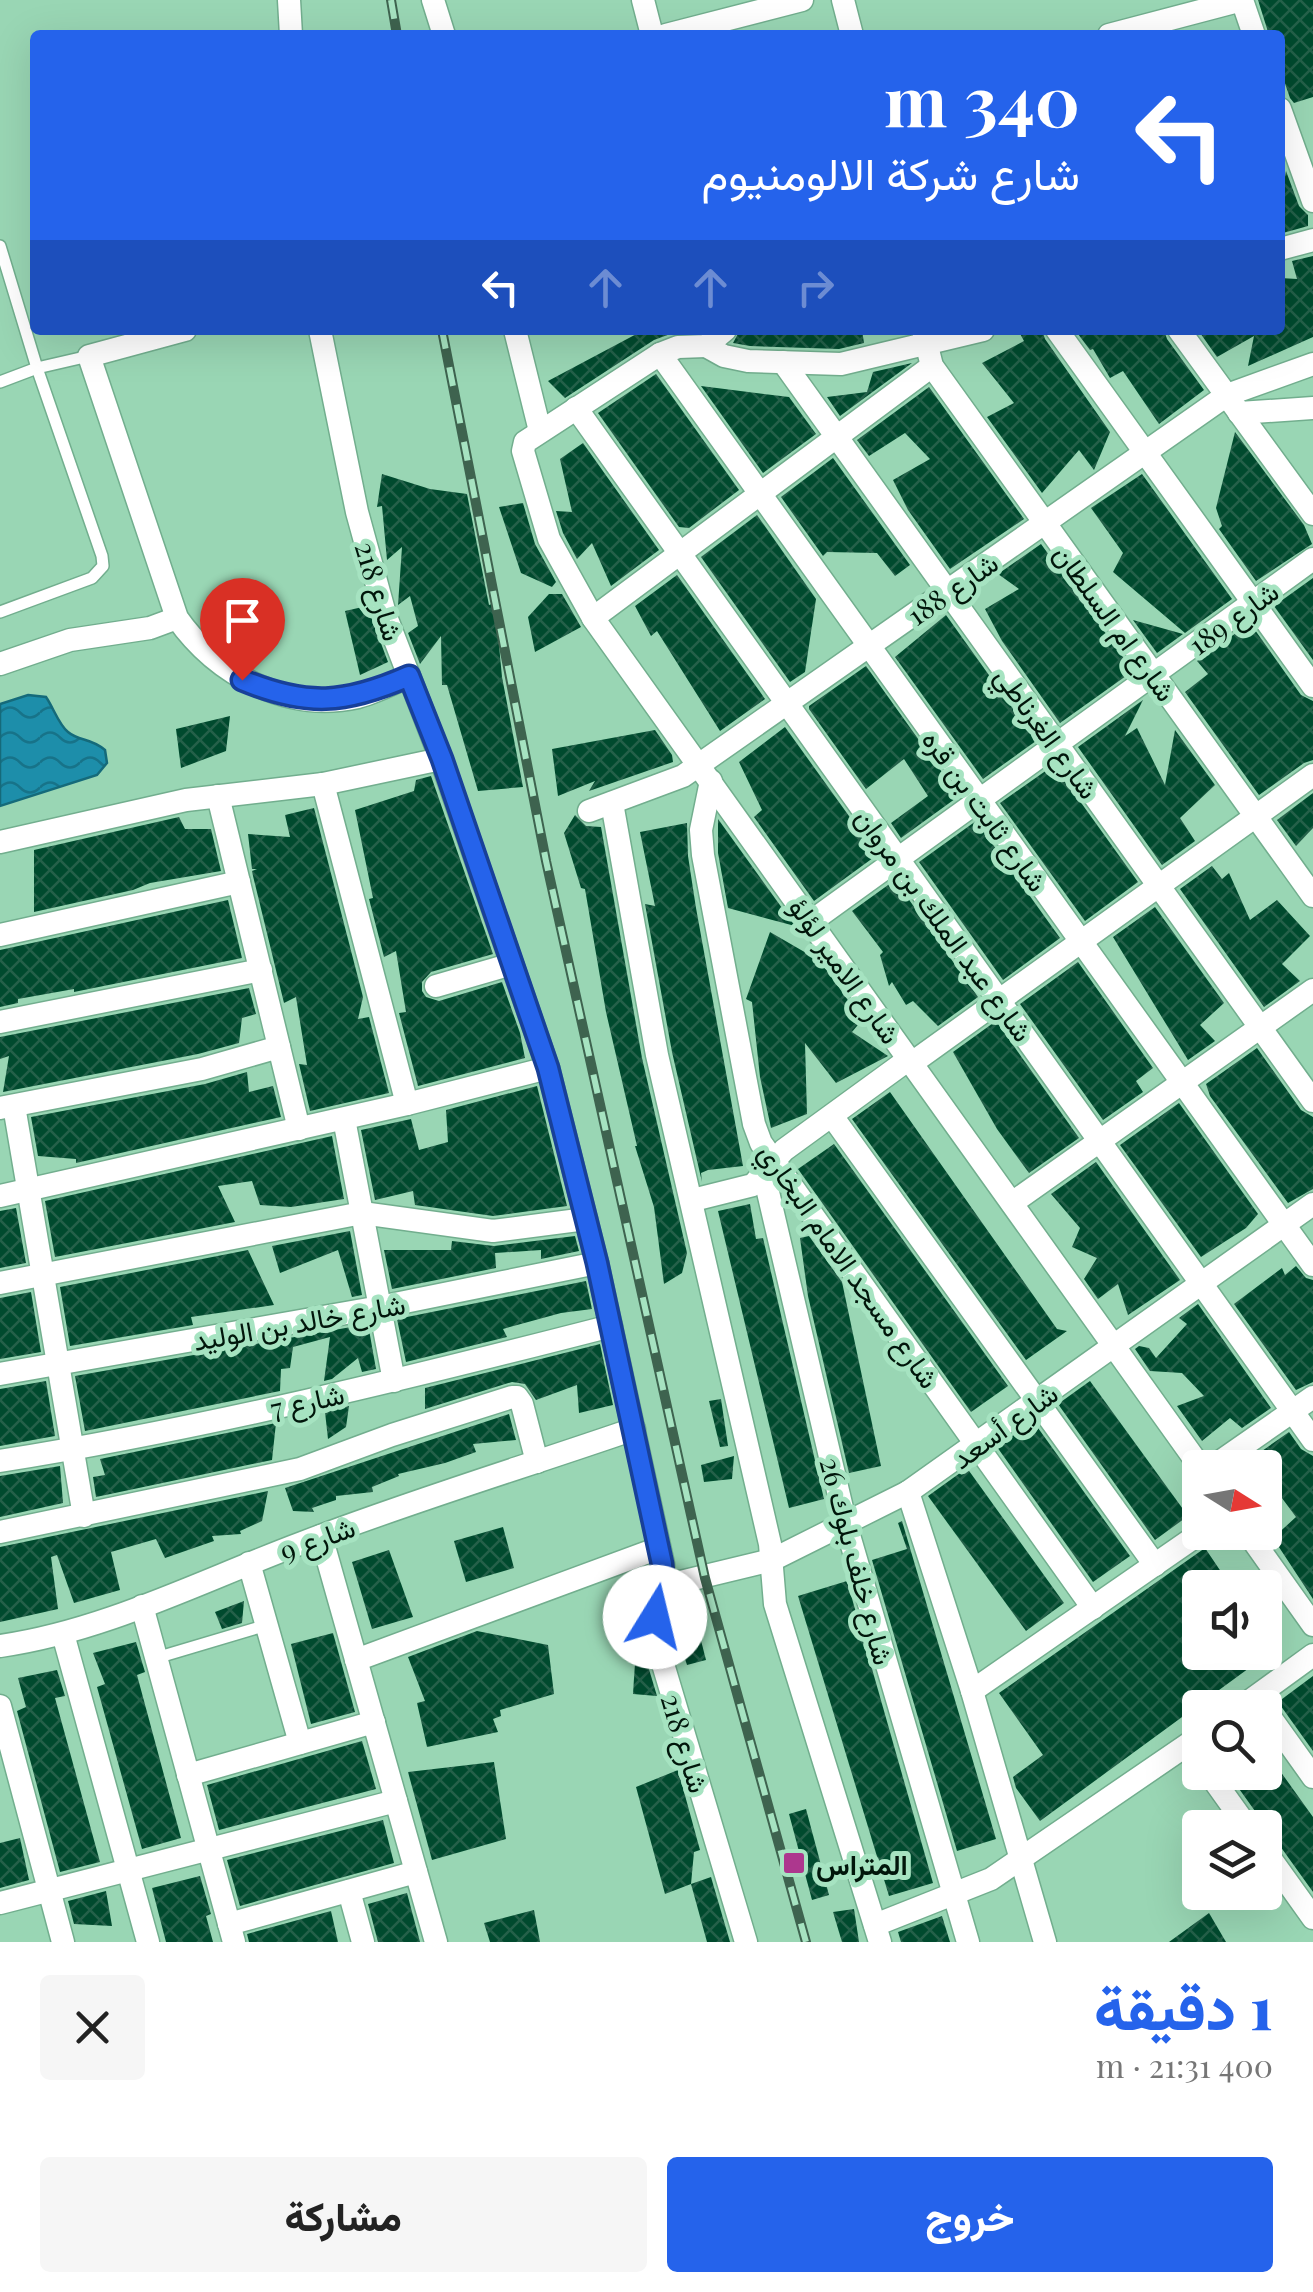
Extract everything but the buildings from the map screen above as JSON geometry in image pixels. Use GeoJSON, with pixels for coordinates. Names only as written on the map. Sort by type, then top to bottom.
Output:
{"type":"FeatureCollection","features":[{"type":"Feature","properties":{"kind":"street"},"geometry":{"type":"LineString","coordinates":[[288,0],[291,30]]}},
{"type":"Feature","properties":{"kind":"street"},"geometry":{"type":"LineString","coordinates":[[432,0],[442,30]]}},
{"type":"Feature","properties":{"kind":"street"},"geometry":{"type":"LineString","coordinates":[[642,0],[651,30]]}},
{"type":"Feature","properties":{"kind":"street"},"geometry":{"type":"LineString","coordinates":[[685,30],[802,0]]}},
{"type":"Feature","properties":{"kind":"street"},"geometry":{"type":"LineString","coordinates":[[843,0],[851,30]]}},
{"type":"Feature","properties":{"kind":"street"},"geometry":{"type":"LineString","coordinates":[[1128,30],[1242,0],[1252,30]]}},
{"type":"Feature","properties":{"kind":"street"},"geometry":{"type":"LineString","coordinates":[[1313,129],[1287,145],[1313,201]]}},
{"type":"Feature","properties":{"kind":"street"},"geometry":{"type":"LineString","coordinates":[[1285,248],[1313,240]]}},
{"type":"Feature","properties":{"kind":"street"},"geometry":{"type":"LineString","coordinates":[[167,335],[89,356],[178,618],[205,654],[223,668],[242,680],[274,691],[318,699],[346,699],[409,676]]}},
{"type":"Feature","properties":{"kind":"street","name":"شارع 218"},"geometry":{"type":"LineString","coordinates":[[321,335],[370,563],[548,1068],[597,1263],[659,1548],[664,1586],[654,1634],[746,1942]]}},
{"type":"Feature","properties":{"kind":"street"},"geometry":{"type":"LineString","coordinates":[[516,335],[540,431],[660,354],[678,347],[706,346],[735,358],[842,364],[966,335]]}},
{"type":"Feature","properties":{"kind":"street"},"geometry":{"type":"LineString","coordinates":[[706,346],[720,335]]}},
{"type":"Feature","properties":{"kind":"street"},"geometry":{"type":"LineString","coordinates":[[1060,335],[1313,686]]}},
{"type":"Feature","properties":{"kind":"street"},"geometry":{"type":"LineString","coordinates":[[1183,335],[1313,514]]}},
{"type":"Feature","properties":{"kind":"street"},"geometry":{"type":"LineString","coordinates":[[593,618],[836,437],[927,347]]}},
{"type":"Feature","properties":{"kind":"street","name":"شارع ام السلطان"},"geometry":{"type":"LineString","coordinates":[[927,347],[1045,523],[1313,896]]}},
{"type":"Feature","properties":{"kind":"street","name":"شارع ثابت بن قره"},"geometry":{"type":"LineString","coordinates":[[660,354],[1313,1265]]}},
{"type":"Feature","properties":{"kind":"street","name":"شارع الغرناطي"},"geometry":{"type":"LineString","coordinates":[[783,362],[1313,1102]]}},
{"type":"Feature","properties":{"kind":"street","name":"شارع 188"},"geometry":{"type":"LineString","coordinates":[[589,812],[705,773],[787,704],[1145,453],[1313,364]]}},
{"type":"Feature","properties":{"kind":"street"},"geometry":{"type":"LineString","coordinates":[[1233,404],[1313,408]]}},
{"type":"Feature","properties":{"kind":"street","name":"شارع عبد الملك بن مروان"},"geometry":{"type":"LineString","coordinates":[[576,408],[1313,1440]]}},
{"type":"Feature","properties":{"kind":"street","name":"شارع الامير لؤلؤ"},"geometry":{"type":"LineString","coordinates":[[540,431],[525,442],[524,455],[549,539],[593,618],[1188,1450]]}},
{"type":"Feature","properties":{"kind":"street","name":"شارع 189"},"geometry":{"type":"LineString","coordinates":[[812,920],[1313,559]]}},
{"type":"Feature","properties":{"kind":"street"},"geometry":{"type":"LineString","coordinates":[[0,664],[70,640],[150,628],[178,618]]}},
{"type":"Feature","properties":{"kind":"street"},"geometry":{"type":"LineString","coordinates":[[0,842],[218,796],[323,784],[442,759]]}},
{"type":"Feature","properties":{"kind":"street","name":"شارع مسجد الامام البخاري"},"geometry":{"type":"LineString","coordinates":[[705,773],[703,855],[754,1124],[768,1168],[1093,1608]]}},
{"type":"Feature","properties":{"kind":"street"},"geometry":{"type":"LineString","coordinates":[[693,1200],[754,1185],[768,1168],[832,1116],[1160,888],[1313,776]]}},
{"type":"Feature","properties":{"kind":"street"},"geometry":{"type":"LineString","coordinates":[[323,784],[408,1104]]}},
{"type":"Feature","properties":{"kind":"street"},"geometry":{"type":"LineString","coordinates":[[218,796],[299,1129]]}},
{"type":"Feature","properties":{"kind":"street"},"geometry":{"type":"LineString","coordinates":[[612,803],[658,1055],[772,1560],[775,1604],[878,1934],[1021,1860],[1182,1756]]}},
{"type":"Feature","properties":{"kind":"street"},"geometry":{"type":"LineString","coordinates":[[0,935],[239,882]]}},
{"type":"Feature","properties":{"kind":"street"},"geometry":{"type":"LineString","coordinates":[[436,986],[512,964]]}},
{"type":"Feature","properties":{"kind":"street"},"geometry":{"type":"LineString","coordinates":[[0,1022],[260,970]]}},
{"type":"Feature","properties":{"kind":"street"},"geometry":{"type":"LineString","coordinates":[[1012,1203],[1313,990]]}},
{"type":"Feature","properties":{"kind":"street"},"geometry":{"type":"LineString","coordinates":[[84,1516],[30,1190],[7,1107],[202,1069],[279,1047]]}},
{"type":"Feature","properties":{"kind":"street"},"geometry":{"type":"LineString","coordinates":[[0,1196],[344,1119],[548,1068]]}},
{"type":"Feature","properties":{"kind":"street"},"geometry":{"type":"LineString","coordinates":[[832,1116],[1155,1565]]}},
{"type":"Feature","properties":{"kind":"street"},"geometry":{"type":"LineString","coordinates":[[344,1119],[394,1382]]}},
{"type":"Feature","properties":{"kind":"street","name":"شارع خلف بلوك 26"},"geometry":{"type":"LineString","coordinates":[[768,1168],[846,1525],[968,1942]]}},
{"type":"Feature","properties":{"kind":"street","name":"شارع أسعد"},"geometry":{"type":"LineString","coordinates":[[664,1586],[772,1560],[908,1492],[1313,1204]]}},
{"type":"Feature","properties":{"kind":"street"},"geometry":{"type":"LineString","coordinates":[[0,1284],[362,1213],[492,1230],[586,1219]]}},
{"type":"Feature","properties":{"kind":"street","name":"شارع خالد بن الوليد"},"geometry":{"type":"LineString","coordinates":[[0,1374],[380,1307],[597,1263]]}},
{"type":"Feature","properties":{"kind":"street","name":"شارع 7"},"geometry":{"type":"LineString","coordinates":[[0,1461],[394,1382],[610,1326]]}},
{"type":"Feature","properties":{"kind":"street"},"geometry":{"type":"LineString","coordinates":[[0,1532],[300,1469],[512,1396],[522,1404],[538,1462]]}},
{"type":"Feature","properties":{"kind":"street"},"geometry":{"type":"LineString","coordinates":[[1237,1450],[1313,1397]]}},
{"type":"Feature","properties":{"kind":"street","name":"شارع 9"},"geometry":{"type":"LineString","coordinates":[[0,1646],[63,1634],[321,1536],[634,1430]]}},
{"type":"Feature","properties":{"kind":"street"},"geometry":{"type":"LineString","coordinates":[[908,1492],[972,1691],[1044,1942]]}},
{"type":"Feature","properties":{"kind":"street"},"geometry":{"type":"LineString","coordinates":[[321,1536],[436,1942]]}},
{"type":"Feature","properties":{"kind":"street"},"geometry":{"type":"LineString","coordinates":[[972,1691],[1182,1546]]}},
{"type":"Feature","properties":{"kind":"street"},"geometry":{"type":"LineString","coordinates":[[356,1660],[659,1548]]}},
{"type":"Feature","properties":{"kind":"street"},"geometry":{"type":"LineString","coordinates":[[1260,1550],[1313,1625]]}},
{"type":"Feature","properties":{"kind":"street"},"geometry":{"type":"LineString","coordinates":[[249,1563],[300,1743]]}},
{"type":"Feature","properties":{"kind":"street"},"geometry":{"type":"LineString","coordinates":[[142,1606],[232,1933],[349,1891],[416,1872]]}},
{"type":"Feature","properties":{"kind":"street"},"geometry":{"type":"LineString","coordinates":[[63,1634],[148,1942]]}},
{"type":"Feature","properties":{"kind":"street"},"geometry":{"type":"LineString","coordinates":[[1274,1690],[1313,1656]]}},
{"type":"Feature","properties":{"kind":"street"},"geometry":{"type":"LineString","coordinates":[[0,1706],[63,1942]]}},
{"type":"Feature","properties":{"kind":"street"},"geometry":{"type":"LineString","coordinates":[[188,1774],[374,1722]]}},
{"type":"Feature","properties":{"kind":"street"},"geometry":{"type":"LineString","coordinates":[[1282,1738],[1313,1777]]}},
{"type":"Feature","properties":{"kind":"street"},"geometry":{"type":"LineString","coordinates":[[0,1903],[396,1801]]}},
{"type":"Feature","properties":{"kind":"street"},"geometry":{"type":"LineString","coordinates":[[1282,1875],[1313,1918]]}},
{"type":"Feature","properties":{"kind":"street"},"geometry":{"type":"LineString","coordinates":[[349,1891],[363,1942]]}},
{"type":"Feature","properties":{"kind":"lane"},"geometry":{"type":"LineString","coordinates":[[0,246],[102,556],[102,566],[92,578],[0,612]]}},
{"type":"Feature","properties":{"kind":"lane"},"geometry":{"type":"LineString","coordinates":[[0,382],[37,368],[89,356]]}},
{"type":"Feature","properties":{"kind":"lane"},"geometry":{"type":"LineString","coordinates":[[156,1658],[267,1625]]}},
{"type":"Feature","properties":{"kind":"water"},"geometry":{"type":"Polygon","coordinates":[[[28,695],[46,697],[65,729],[105,750],[107,763],[97,775],[0,806],[0,704],[28,695]]]}},
{"type":"Feature","properties":{"kind":"railway"},"geometry":{"type":"LineString","coordinates":[[391,0],[396,30]]}},
{"type":"Feature","properties":{"kind":"railway"},"geometry":{"type":"LineString","coordinates":[[443,335],[546,861],[705,1578],[806,1942]]}},
{"type":"Feature","properties":{"kind":"place","name":"المتراس"},"geometry":{"type":"Point","coordinates":[794,1863]}},
{"type":"Feature","properties":{"kind":"route"},"geometry":{"type":"LineString","coordinates":[[242,680],[285,694],[332,700],[372,692],[409,676],[442,759],[548,1068],[597,1263],[662,1564],[664,1586],[655,1617]]}}]}
